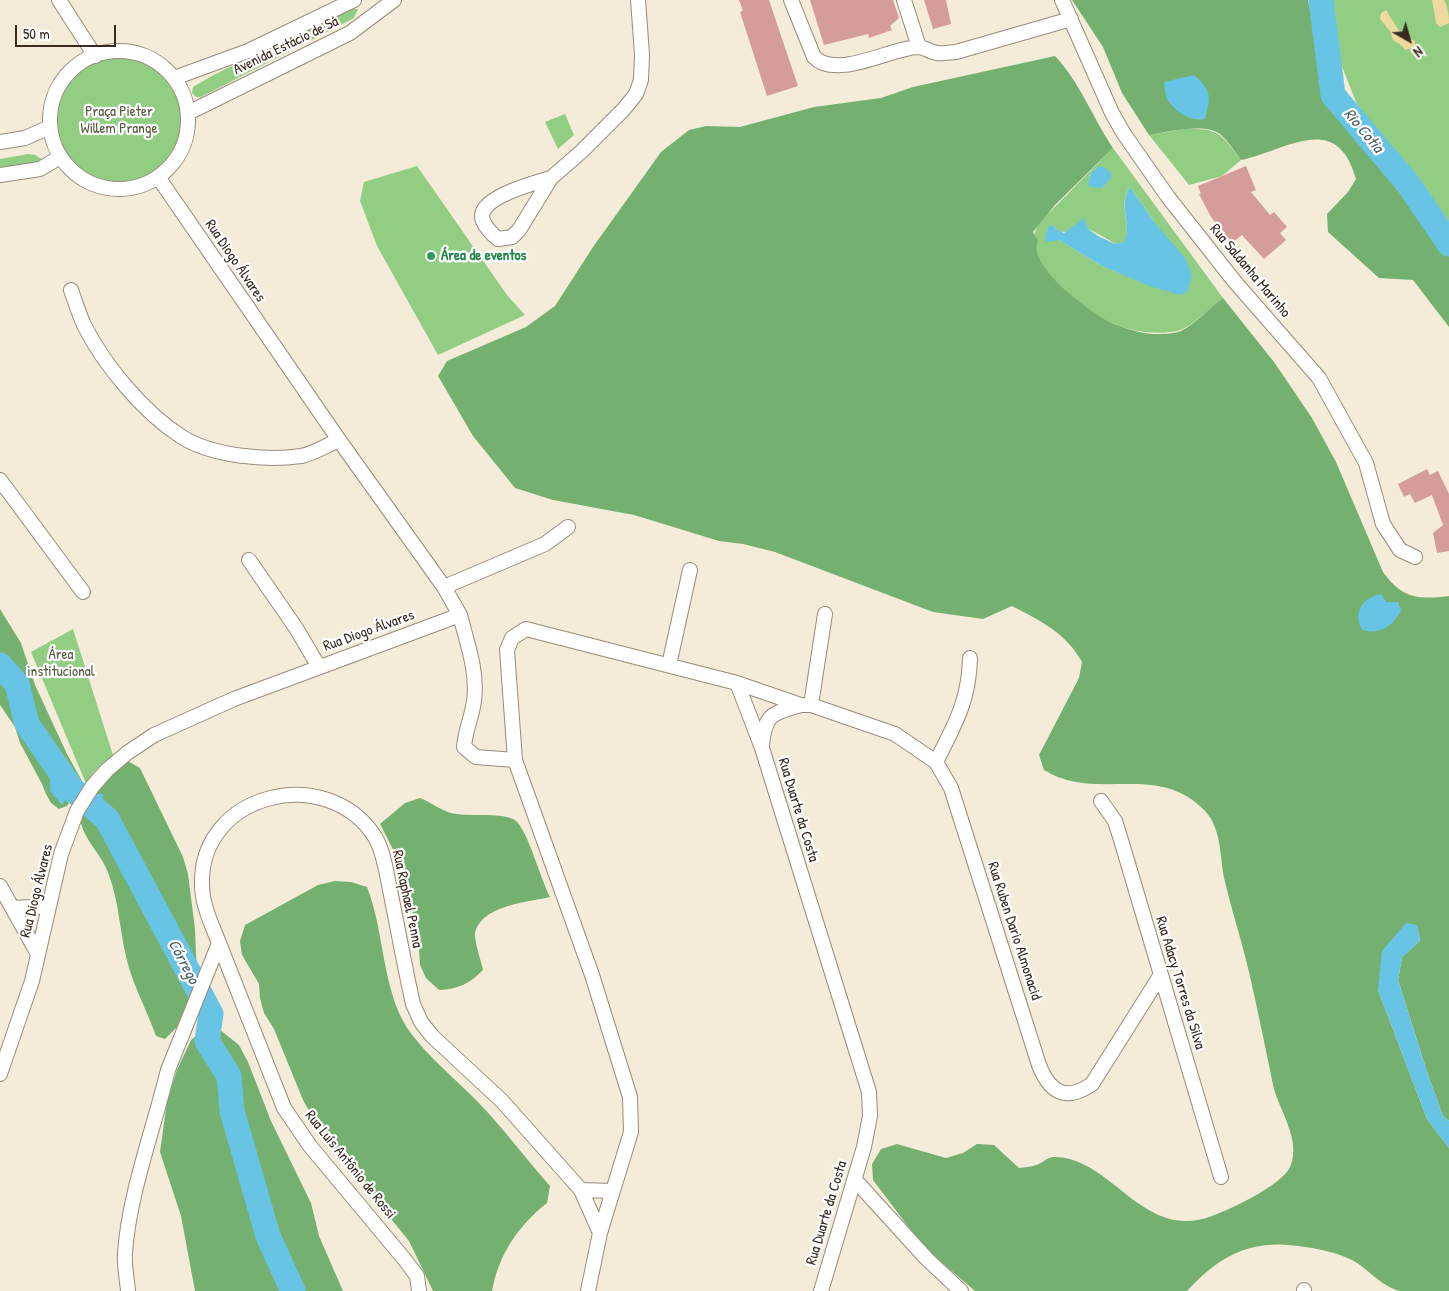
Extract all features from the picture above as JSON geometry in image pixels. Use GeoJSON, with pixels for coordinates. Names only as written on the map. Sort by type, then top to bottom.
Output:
{"type":"FeatureCollection","features":[{"type":"Feature","properties":{"kind":"street"},"geometry":{"type":"LineString","coordinates":[[59,0],[95,56]]}},
{"type":"Feature","properties":{"kind":"street","name":"Avenida Estácio de Sá"},"geometry":{"type":"LineString","coordinates":[[174,78],[248,51],[354,0]]}},
{"type":"Feature","properties":{"kind":"street"},"geometry":{"type":"LineString","coordinates":[[551,178],[510,192],[490,202],[482,211],[482,220],[489,230],[498,239],[512,237],[519,230],[551,178],[581,152],[624,109],[636,94],[641,80],[642,54],[638,0]]}},
{"type":"Feature","properties":{"kind":"street"},"geometry":{"type":"LineString","coordinates":[[791,0],[814,56],[821,63],[830,66],[868,60],[919,47],[936,53],[956,52],[1071,19]]}},
{"type":"Feature","properties":{"kind":"street"},"geometry":{"type":"LineString","coordinates":[[904,0],[919,47]]}},
{"type":"Feature","properties":{"kind":"street","name":"Rua Saldanha Marinho"},"geometry":{"type":"LineString","coordinates":[[1062,0],[1112,113],[1124,134],[1168,197],[1235,282],[1319,378],[1334,402],[1366,463],[1383,524],[1400,550],[1415,557]]}},
{"type":"Feature","properties":{"kind":"street","name":"Avenida Estácio de Sá"},"geometry":{"type":"LineString","coordinates":[[188,113],[350,33],[388,2]]}},
{"type":"Feature","properties":{"kind":"street"},"geometry":{"type":"LineString","coordinates":[[110,52],[140,54],[154,61],[174,78],[185,100],[188,113],[184,145],[174,163],[158,177],[134,188],[104,188],[78,176],[60,157],[52,140],[50,127],[53,99],[62,81],[75,67],[95,56],[110,52]]}},
{"type":"Feature","properties":{"kind":"street"},"geometry":{"type":"LineString","coordinates":[[0,142],[25,138],[50,127]]}},
{"type":"Feature","properties":{"kind":"street"},"geometry":{"type":"LineString","coordinates":[[0,175],[40,169],[60,157]]}},
{"type":"Feature","properties":{"kind":"street","name":"Rua Diogo Álvares"},"geometry":{"type":"LineString","coordinates":[[0,1074],[32,981],[61,854],[77,811],[92,787],[107,770],[127,753],[154,735],[234,699],[460,615],[444,587],[339,440],[158,177]]}},
{"type":"Feature","properties":{"kind":"street"},"geometry":{"type":"LineString","coordinates":[[71,290],[84,325],[123,383],[151,412],[182,438],[226,454],[261,458],[302,456],[339,440]]}},
{"type":"Feature","properties":{"kind":"street"},"geometry":{"type":"LineString","coordinates":[[0,480],[84,592]]}},
{"type":"Feature","properties":{"kind":"street"},"geometry":{"type":"LineString","coordinates":[[444,587],[545,544],[568,527]]}},
{"type":"Feature","properties":{"kind":"street"},"geometry":{"type":"LineString","coordinates":[[249,560],[296,628],[318,667]]}},
{"type":"Feature","properties":{"kind":"street"},"geometry":{"type":"LineString","coordinates":[[669,665],[690,570]]}},
{"type":"Feature","properties":{"kind":"street"},"geometry":{"type":"LineString","coordinates":[[762,748],[764,727],[767,719],[776,712],[806,705],[825,614]]}},
{"type":"Feature","properties":{"kind":"street"},"geometry":{"type":"LineString","coordinates":[[460,615],[475,682],[472,714],[464,747],[476,757],[515,760]]}},
{"type":"Feature","properties":{"kind":"street"},"geometry":{"type":"LineString","coordinates":[[588,1291],[600,1233],[632,1132],[630,1097],[592,975],[515,760],[507,650],[512,638],[519,633],[526,630],[538,631],[737,683]]}},
{"type":"Feature","properties":{"kind":"street"},"geometry":{"type":"LineString","coordinates":[[936,762],[965,702],[970,683],[970,658]]}},
{"type":"Feature","properties":{"kind":"street","name":"Rua Ruben Dario Almonacid"},"geometry":{"type":"LineString","coordinates":[[737,683],[895,734],[936,762],[951,788],[1045,1080],[1056,1090],[1067,1094],[1080,1093],[1092,1084],[1160,976]]}},
{"type":"Feature","properties":{"kind":"street","name":"Rua Duarte da Costa"},"geometry":{"type":"LineString","coordinates":[[737,683],[762,748],[869,1092],[870,1116],[855,1180],[821,1291]]}},
{"type":"Feature","properties":{"kind":"street","name":"Rua Raphael Penna"},"geometry":{"type":"LineString","coordinates":[[219,943],[207,913],[202,885],[205,858],[213,838],[227,822],[245,808],[270,796],[295,794],[323,798],[344,807],[360,820],[376,838],[385,865],[413,1004],[421,1022],[432,1036],[508,1108],[581,1190],[600,1233]]}},
{"type":"Feature","properties":{"kind":"street","name":"Rua Adacy Torres da Silva"},"geometry":{"type":"LineString","coordinates":[[1101,802],[1115,821],[1220,1177]]}},
{"type":"Feature","properties":{"kind":"street"},"geometry":{"type":"LineString","coordinates":[[0,886],[38,954]]}},
{"type":"Feature","properties":{"kind":"street"},"geometry":{"type":"LineString","coordinates":[[13,908],[49,906]]}},
{"type":"Feature","properties":{"kind":"street"},"geometry":{"type":"LineString","coordinates":[[128,1291],[124,1254],[132,1209],[149,1141],[164,1091],[168,1070],[219,943]]}},
{"type":"Feature","properties":{"kind":"street","name":"Rua Luís Antônio de Rossi"},"geometry":{"type":"LineString","coordinates":[[219,943],[284,1108],[310,1146],[417,1276],[419,1291]]}},
{"type":"Feature","properties":{"kind":"street"},"geometry":{"type":"LineString","coordinates":[[855,1180],[926,1258],[961,1291]]}},
{"type":"Feature","properties":{"kind":"street"},"geometry":{"type":"LineString","coordinates":[[581,1190],[612,1191]]}},
{"type":"Feature","properties":{"kind":"green space"},"geometry":{"type":"Polygon","coordinates":[[[1072,0],[1308,0],[1326,90],[1337,113],[1377,165],[1401,189],[1432,228],[1449,256],[1449,327],[1413,280],[1379,278],[1328,232],[1327,214],[1348,192],[1356,179],[1347,158],[1336,146],[1323,140],[1309,140],[1293,143],[1241,160],[1227,141],[1215,131],[1197,128],[1149,135],[1122,93],[1103,47],[1072,0]]]}},
{"type":"Feature","properties":{"kind":"green space"},"geometry":{"type":"Polygon","coordinates":[[[1328,0],[1449,0],[1449,233],[1356,102],[1341,64],[1328,0]]]}},
{"type":"Feature","properties":{"kind":"green space"},"geometry":{"type":"Polygon","coordinates":[[[348,8],[358,9],[354,18],[201,97],[196,97],[192,93],[193,87],[210,77],[348,8]]]}},
{"type":"Feature","properties":{"kind":"green space","name":"Praça Pieter Willem Prange"},"geometry":{"type":"Polygon","coordinates":[[[125,51],[150,60],[171,76],[186,101],[189,127],[180,151],[163,172],[140,185],[113,189],[86,180],[60,157],[57,160],[50,126],[51,110],[55,95],[62,83],[82,63],[95,57],[125,51]]]}},
{"type":"Feature","properties":{"kind":"green space"},"geometry":{"type":"Polygon","coordinates":[[[1055,56],[1079,88],[1113,148],[1055,205],[1033,232],[1038,241],[1037,251],[1042,263],[1064,288],[1092,311],[1114,324],[1145,333],[1164,334],[1181,331],[1223,298],[1274,362],[1312,418],[1336,462],[1383,572],[1397,587],[1411,595],[1428,598],[1449,596],[1449,1121],[1443,1116],[1429,1078],[1398,980],[1402,957],[1420,941],[1417,925],[1378,990],[1427,1119],[1449,1148],[1449,1291],[1400,1291],[1386,1285],[1352,1260],[1341,1255],[1311,1248],[1270,1245],[1240,1251],[1226,1258],[1200,1278],[1187,1291],[975,1291],[925,1248],[873,1180],[872,1164],[881,1149],[897,1144],[946,1158],[963,1153],[977,1144],[994,1145],[1019,1168],[1034,1166],[1052,1157],[1076,1161],[1094,1170],[1147,1209],[1167,1218],[1188,1221],[1212,1216],[1243,1202],[1267,1189],[1285,1174],[1290,1167],[1293,1157],[1291,1136],[1273,1085],[1248,969],[1225,882],[1217,832],[1213,823],[1201,807],[1183,794],[1164,787],[1144,784],[1083,783],[1063,779],[1044,770],[1039,755],[1079,678],[1082,662],[1076,652],[1060,635],[1033,617],[1012,606],[983,619],[933,612],[775,552],[743,544],[719,541],[634,515],[553,500],[515,488],[473,436],[438,376],[447,361],[526,327],[555,306],[593,247],[661,152],[689,130],[706,126],[740,127],[814,107],[881,98],[913,87],[1055,56]]]}},
{"type":"Feature","properties":{"kind":"green space"},"geometry":{"type":"Polygon","coordinates":[[[565,114],[574,135],[558,149],[545,122],[565,114]]]}},
{"type":"Feature","properties":{"kind":"green space"},"geometry":{"type":"Polygon","coordinates":[[[1184,129],[1212,131],[1218,134],[1241,160],[1222,176],[1189,185],[1149,135],[1184,129]]]}},
{"type":"Feature","properties":{"kind":"green space"},"geometry":{"type":"Polygon","coordinates":[[[1113,148],[1223,298],[1194,322],[1177,331],[1145,332],[1114,324],[1082,304],[1070,294],[1041,263],[1034,250],[1033,241],[1040,222],[1113,148]],[[1097,167],[1089,176],[1102,188],[1106,182],[1104,167],[1097,167]],[[1130,187],[1125,201],[1127,235],[1125,242],[1115,244],[1087,229],[1064,232],[1052,225],[1046,232],[1102,266],[1122,274],[1155,223],[1130,187]]]}},
{"type":"Feature","properties":{"kind":"green space"},"geometry":{"type":"Polygon","coordinates":[[[28,154],[35,155],[43,160],[41,163],[0,173],[0,159],[28,154]]]}},
{"type":"Feature","properties":{"kind":"green space","name":"Área de eventos"},"geometry":{"type":"Polygon","coordinates":[[[417,166],[507,295],[525,315],[438,355],[377,246],[360,201],[364,182],[417,166]]]}},
{"type":"Feature","properties":{"kind":"green space"},"geometry":{"type":"Polygon","coordinates":[[[0,609],[21,643],[35,685],[67,754],[82,781],[67,806],[59,809],[51,803],[20,743],[15,727],[0,705],[0,609]]]}},
{"type":"Feature","properties":{"kind":"green space","name":"Área institucional"},"geometry":{"type":"Polygon","coordinates":[[[73,629],[113,755],[93,773],[87,786],[31,652],[73,629]]]}},
{"type":"Feature","properties":{"kind":"green space"},"geometry":{"type":"Polygon","coordinates":[[[126,760],[140,768],[183,857],[188,874],[195,929],[197,979],[177,1027],[165,1039],[156,1036],[135,985],[126,957],[113,886],[106,867],[85,833],[80,818],[102,782],[126,760]],[[97,794],[86,812],[91,813],[90,817],[106,823],[112,831],[118,829],[113,810],[97,794]]]}},
{"type":"Feature","properties":{"kind":"green space"},"geometry":{"type":"Polygon","coordinates":[[[420,798],[451,813],[497,815],[513,819],[518,823],[527,838],[550,897],[505,907],[485,918],[478,925],[475,935],[483,970],[463,985],[439,990],[426,978],[420,965],[418,935],[402,867],[380,824],[405,803],[420,798]]]}},
{"type":"Feature","properties":{"kind":"green space"},"geometry":{"type":"Polygon","coordinates":[[[335,881],[351,882],[367,887],[394,1000],[406,1027],[425,1050],[488,1113],[550,1186],[547,1203],[527,1221],[511,1242],[499,1265],[492,1291],[433,1291],[409,1241],[322,1134],[303,1100],[274,1029],[264,1013],[259,984],[242,955],[240,941],[245,925],[318,885],[335,881]]]}},
{"type":"Feature","properties":{"kind":"green space"},"geometry":{"type":"Polygon","coordinates":[[[219,1029],[239,1045],[248,1062],[271,1121],[311,1203],[319,1236],[343,1291],[195,1291],[181,1216],[160,1152],[167,1102],[177,1070],[191,1040],[203,1030],[219,1029]]]}},
{"type":"Feature","properties":{"kind":"sand"},"geometry":{"type":"Polygon","coordinates":[[[1432,0],[1444,0],[1449,23],[1440,27],[1436,23],[1432,0]]]}},
{"type":"Feature","properties":{"kind":"sand"},"geometry":{"type":"Polygon","coordinates":[[[1386,10],[1401,34],[1415,41],[1415,47],[1405,50],[1393,40],[1390,31],[1380,19],[1381,13],[1386,10]]]}},
{"type":"Feature","properties":{"kind":"water"},"geometry":{"type":"Polygon","coordinates":[[[1194,75],[1207,90],[1209,100],[1205,119],[1200,120],[1184,115],[1170,104],[1167,99],[1164,82],[1194,75]]]}},
{"type":"Feature","properties":{"kind":"water"},"geometry":{"type":"Polygon","coordinates":[[[1097,167],[1104,167],[1111,173],[1111,178],[1102,188],[1089,187],[1088,181],[1090,176],[1097,167]]]}},
{"type":"Feature","properties":{"kind":"water"},"geometry":{"type":"Polygon","coordinates":[[[1130,187],[1155,223],[1185,258],[1192,275],[1188,291],[1180,295],[1152,287],[1102,266],[1059,240],[1046,242],[1045,237],[1048,227],[1052,225],[1064,233],[1084,218],[1088,229],[1098,236],[1115,244],[1124,242],[1127,229],[1125,202],[1126,194],[1130,187]]]}},
{"type":"Feature","properties":{"kind":"water"},"geometry":{"type":"Polygon","coordinates":[[[1381,594],[1386,602],[1398,602],[1401,611],[1394,621],[1385,628],[1374,631],[1362,630],[1358,617],[1361,607],[1364,602],[1381,594]]]}},
{"type":"Feature","properties":{"kind":"water"},"geometry":{"type":"Polygon","coordinates":[[[72,770],[79,781],[62,805],[50,791],[50,776],[72,770]]]}},
{"type":"Feature","properties":{"kind":"water"},"geometry":{"type":"Polygon","coordinates":[[[97,794],[103,794],[102,800],[113,810],[118,829],[112,831],[106,823],[90,817],[91,813],[86,812],[97,794]]]}},
{"type":"Feature","properties":{"kind":"water"},"geometry":{"type":"Polygon","coordinates":[[[1406,923],[1417,925],[1420,941],[1402,957],[1398,980],[1429,1078],[1443,1116],[1449,1121],[1449,1148],[1427,1119],[1378,990],[1382,951],[1406,923]]]}},
{"type":"Feature","properties":{"kind":"building"},"geometry":{"type":"Polygon","coordinates":[[[739,0],[769,0],[798,86],[767,96],[740,12],[743,11],[739,0]]]}},
{"type":"Feature","properties":{"kind":"building"},"geometry":{"type":"Polygon","coordinates":[[[810,0],[893,0],[899,18],[890,26],[892,30],[869,38],[868,34],[824,45],[810,0]]]}},
{"type":"Feature","properties":{"kind":"building"},"geometry":{"type":"Polygon","coordinates":[[[924,0],[946,0],[951,24],[933,29],[924,0]]]}},
{"type":"Feature","properties":{"kind":"building"},"geometry":{"type":"Polygon","coordinates":[[[1246,166],[1256,190],[1251,192],[1270,215],[1274,212],[1287,227],[1280,233],[1286,240],[1264,259],[1242,235],[1232,243],[1211,217],[1199,194],[1201,194],[1198,186],[1246,166]]]}},
{"type":"Feature","properties":{"kind":"building"},"geometry":{"type":"Polygon","coordinates":[[[1427,469],[1430,475],[1438,471],[1449,494],[1449,551],[1437,553],[1433,533],[1443,525],[1432,495],[1415,503],[1410,494],[1404,497],[1398,484],[1427,469]]]}},
{"type":"Feature","properties":{"kind":"waterway","name":"Rio Cotia"},"geometry":{"type":"LineString","coordinates":[[1321,0],[1333,95],[1409,185],[1449,244]]}},
{"type":"Feature","properties":{"kind":"waterway","name":"Córrego"},"geometry":{"type":"LineString","coordinates":[[0,665],[17,684],[27,724],[72,789],[107,819],[211,1014],[207,1041],[229,1076],[232,1111],[268,1236],[293,1291]]}},
{"type":"Feature","properties":{"kind":"place","name":"Área de eventos"},"geometry":{"type":"Point","coordinates":[431,256]}}]}
